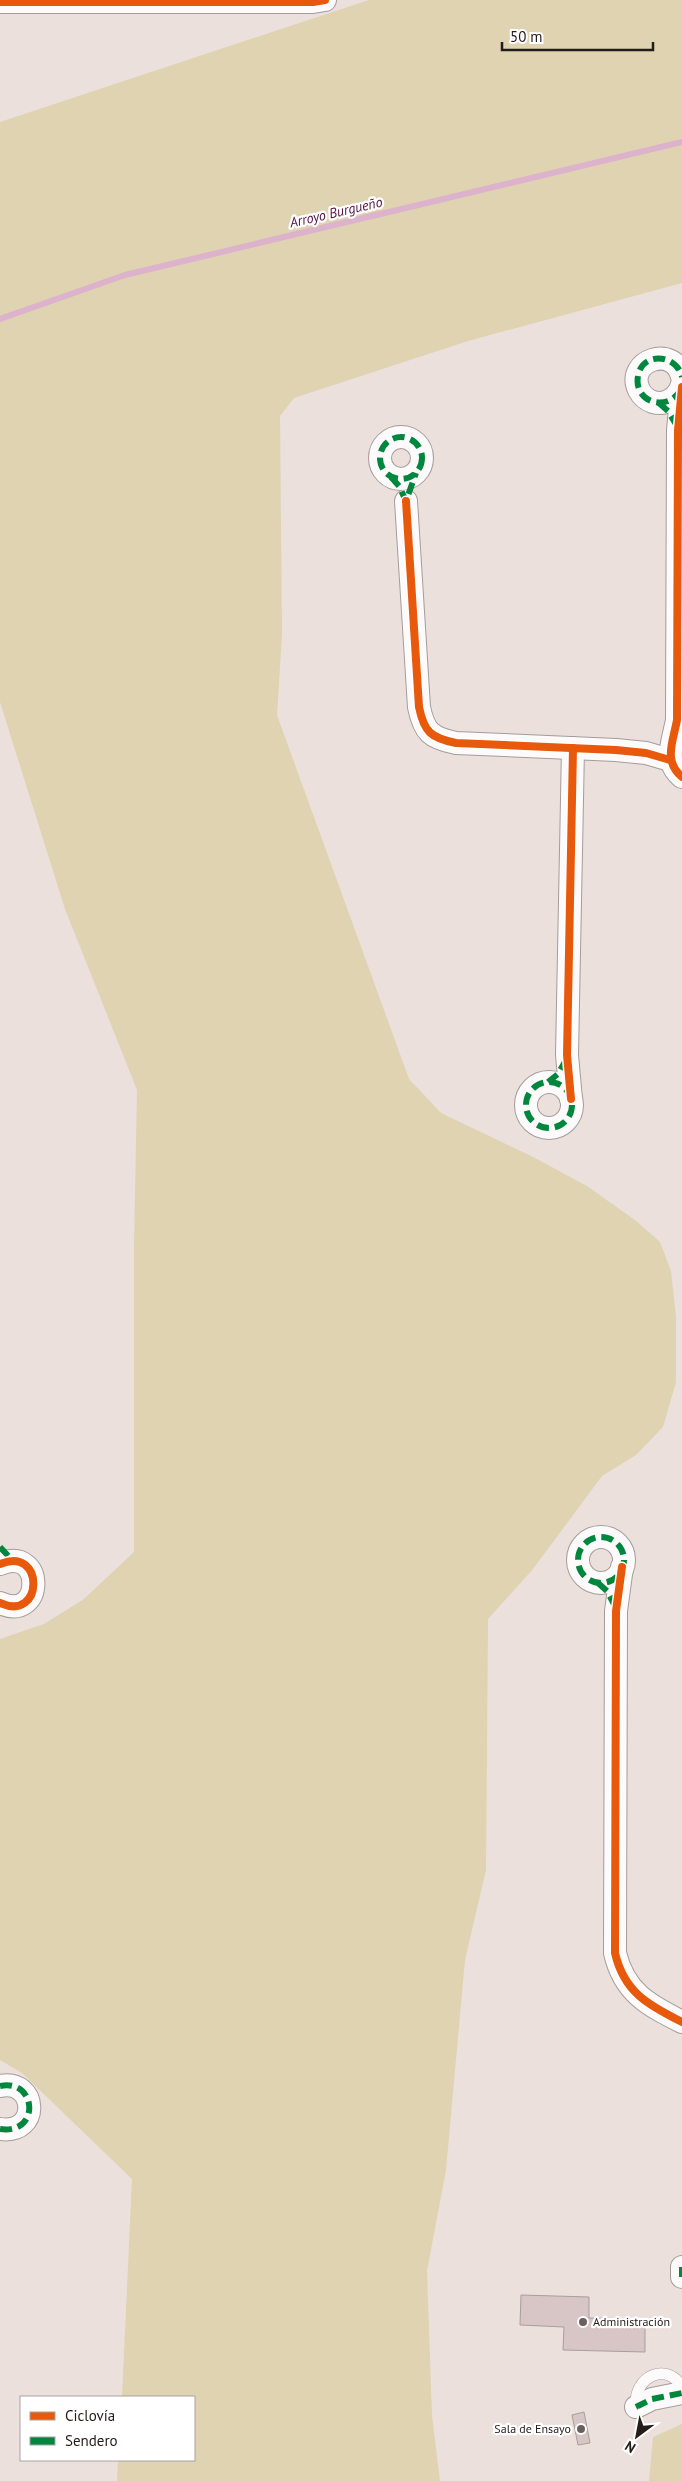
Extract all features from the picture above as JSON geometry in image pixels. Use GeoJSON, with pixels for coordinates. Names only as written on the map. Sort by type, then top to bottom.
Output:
{"type":"FeatureCollection","features":[{"type":"Feature","properties":{"kind":"street"},"geometry":{"type":"LineString","coordinates":[[0,2],[313,2],[325,0]]}},
{"type":"Feature","properties":{"kind":"street"},"geometry":{"type":"LineString","coordinates":[[678,430],[674,418],[659,403],[645,398],[637,385],[639,371],[649,360],[664,358],[677,366],[682,377]]}},
{"type":"Feature","properties":{"kind":"street"},"geometry":{"type":"LineString","coordinates":[[659,403],[673,399],[682,386]]}},
{"type":"Feature","properties":{"kind":"street"},"geometry":{"type":"LineString","coordinates":[[406,501],[422,460],[419,447],[414,442],[401,436],[388,441],[380,453],[381,467],[399,486],[406,501],[419,707],[422,721],[428,732],[438,739],[456,743],[646,753],[676,769],[678,430],[682,386]]}},
{"type":"Feature","properties":{"kind":"street"},"geometry":{"type":"LineString","coordinates":[[391,477],[404,479],[416,473]]}},
{"type":"Feature","properties":{"kind":"street"},"geometry":{"type":"LineString","coordinates":[[567,1055],[563,1067],[548,1082],[534,1088],[527,1101],[529,1115],[539,1126],[554,1128],[567,1120],[571,1114],[567,1055],[573,748]]}},
{"type":"Feature","properties":{"kind":"street"},"geometry":{"type":"LineString","coordinates":[[548,1082],[563,1086],[571,1099]]}},
{"type":"Feature","properties":{"kind":"street"},"geometry":{"type":"LineString","coordinates":[[616,1610],[612,1599],[598,1583],[591,1580],[580,1570],[578,1556],[585,1543],[599,1537],[613,1541],[622,1552],[622,1567],[616,1610],[615,1953],[625,1981],[638,1995],[682,2022]]}},
{"type":"Feature","properties":{"kind":"street"},"geometry":{"type":"LineString","coordinates":[[0,1604],[6,1606],[21,1605],[32,1595],[34,1588],[32,1573],[21,1563],[4,1558]]}},
{"type":"Feature","properties":{"kind":"street"},"geometry":{"type":"LineString","coordinates":[[598,1583],[613,1579],[622,1567]]}},
{"type":"Feature","properties":{"kind":"street"},"geometry":{"type":"LineString","coordinates":[[0,2086],[17,2087],[23,2091],[30,2105],[29,2112],[22,2125],[3,2132]]}},
{"type":"Feature","properties":{"kind":"street"},"geometry":{"type":"LineString","coordinates":[[682,2267],[682,2277]]}},
{"type":"Feature","properties":{"kind":"street"},"geometry":{"type":"LineString","coordinates":[[636,2407],[652,2399],[682,2393]]}},
{"type":"Feature","properties":{"kind":"lane"},"geometry":{"type":"LineString","coordinates":[[636,2407],[635,2397],[638,2387],[644,2380],[653,2375],[663,2374],[673,2377],[682,2388]]}},
{"type":"Feature","properties":{"kind":"shaded area"},"geometry":{"type":"Polygon","coordinates":[[[369,0],[682,0],[682,283],[468,341],[294,398],[280,416],[282,634],[277,715],[409,1079],[441,1113],[533,1157],[587,1186],[635,1220],[660,1242],[671,1271],[676,1317],[676,1382],[663,1427],[636,1455],[602,1476],[533,1569],[488,1619],[486,1870],[465,1960],[446,2170],[427,2271],[432,2416],[440,2481],[117,2481],[118,2461],[195,2461],[195,2396],[122,2396],[132,2179],[22,2073],[0,2060],[0,1639],[44,1624],[84,1599],[134,1552],[134,1246],[137,1090],[65,909],[0,702],[0,122],[369,0]]]}},
{"type":"Feature","properties":{"kind":"shaded area"},"geometry":{"type":"Polygon","coordinates":[[[682,2424],[682,2481],[649,2481],[653,2437],[682,2424]]]}},
{"type":"Feature","properties":{"kind":"building","name":"Administración"},"geometry":{"type":"Polygon","coordinates":[[[521,2295],[589,2297],[589,2318],[645,2319],[645,2352],[563,2350],[564,2327],[520,2325],[521,2295]]]}},
{"type":"Feature","properties":{"kind":"building","name":"Sala de Ensayo"},"geometry":{"type":"Polygon","coordinates":[[[584,2412],[590,2443],[578,2445],[572,2415],[584,2412]]]}},
{"type":"Feature","properties":{"kind":"waterway","name":"Arroyo Burgueño"},"geometry":{"type":"LineString","coordinates":[[0,319],[125,275],[682,142]]}},
{"type":"Feature","properties":{"kind":"marked path"},"geometry":{"type":"LineString","coordinates":[[681,389],[669,401],[653,402],[641,393],[638,385],[638,376],[646,362],[660,358],[674,364],[679,369],[682,377]]}},
{"type":"Feature","properties":{"kind":"marked path"},"geometry":{"type":"LineString","coordinates":[[659,403],[668,411],[677,426]]}},
{"type":"Feature","properties":{"kind":"marked path"},"geometry":{"type":"LineString","coordinates":[[405,437],[413,440],[419,446],[422,458],[419,470],[413,476],[397,479],[389,476],[383,470],[380,454],[383,446],[389,440],[405,437]]}},
{"type":"Feature","properties":{"kind":"marked path"},"geometry":{"type":"LineString","coordinates":[[391,477],[399,486],[406,501],[416,473]]}},
{"type":"Feature","properties":{"kind":"marked path"},"geometry":{"type":"LineString","coordinates":[[548,1082],[558,1074],[566,1060]]}},
{"type":"Feature","properties":{"kind":"marked path"},"geometry":{"type":"LineString","coordinates":[[549,1082],[562,1086],[568,1092],[572,1105],[568,1118],[562,1124],[549,1128],[536,1124],[530,1118],[526,1105],[530,1092],[536,1086],[549,1082]]}},
{"type":"Feature","properties":{"kind":"marked path"},"geometry":{"type":"LineString","coordinates":[[601,1537],[614,1541],[620,1547],[624,1560],[620,1573],[614,1579],[601,1583],[588,1579],[582,1573],[578,1560],[582,1547],[588,1541],[601,1537]]}},
{"type":"Feature","properties":{"kind":"marked path"},"geometry":{"type":"LineString","coordinates":[[0,1547],[13,1561]]}},
{"type":"Feature","properties":{"kind":"marked path"},"geometry":{"type":"LineString","coordinates":[[598,1583],[607,1591],[615,1606]]}},
{"type":"Feature","properties":{"kind":"marked path"},"geometry":{"type":"LineString","coordinates":[[0,2086],[12,2086],[21,2090],[27,2098],[29,2107],[28,2116],[22,2124],[13,2129],[0,2129]]}},
{"type":"Feature","properties":{"kind":"marked path"},"geometry":{"type":"LineString","coordinates":[[682,2267],[682,2277]]}},
{"type":"Feature","properties":{"kind":"marked path"},"geometry":{"type":"LineString","coordinates":[[636,2407],[652,2399],[682,2393]]}},
{"type":"Feature","properties":{"kind":"cycle path"},"geometry":{"type":"LineString","coordinates":[[0,2],[313,2],[325,0]]}},
{"type":"Feature","properties":{"kind":"cycle path"},"geometry":{"type":"LineString","coordinates":[[682,387],[678,430],[677,720],[671,751],[673,764],[676,771],[682,777]]}},
{"type":"Feature","properties":{"kind":"cycle path"},"geometry":{"type":"LineString","coordinates":[[406,501],[419,707],[423,722],[430,732],[440,739],[456,743],[616,750],[646,753],[670,760]]}},
{"type":"Feature","properties":{"kind":"cycle path"},"geometry":{"type":"LineString","coordinates":[[571,1099],[567,1055],[573,748]]}},
{"type":"Feature","properties":{"kind":"cycle path"},"geometry":{"type":"LineString","coordinates":[[0,1564],[15,1561],[25,1565],[31,1573],[33,1584],[31,1594],[25,1603],[14,1606],[0,1603]]}},
{"type":"Feature","properties":{"kind":"cycle path"},"geometry":{"type":"LineString","coordinates":[[622,1567],[616,1611],[615,1953],[624,1978],[639,1996],[658,2010],[682,2022]]}},
{"type":"Feature","properties":{"kind":"place","name":"Administración"},"geometry":{"type":"Point","coordinates":[583,2322]}},
{"type":"Feature","properties":{"kind":"place","name":"Sala de Ensayo"},"geometry":{"type":"Point","coordinates":[581,2429]}}]}
